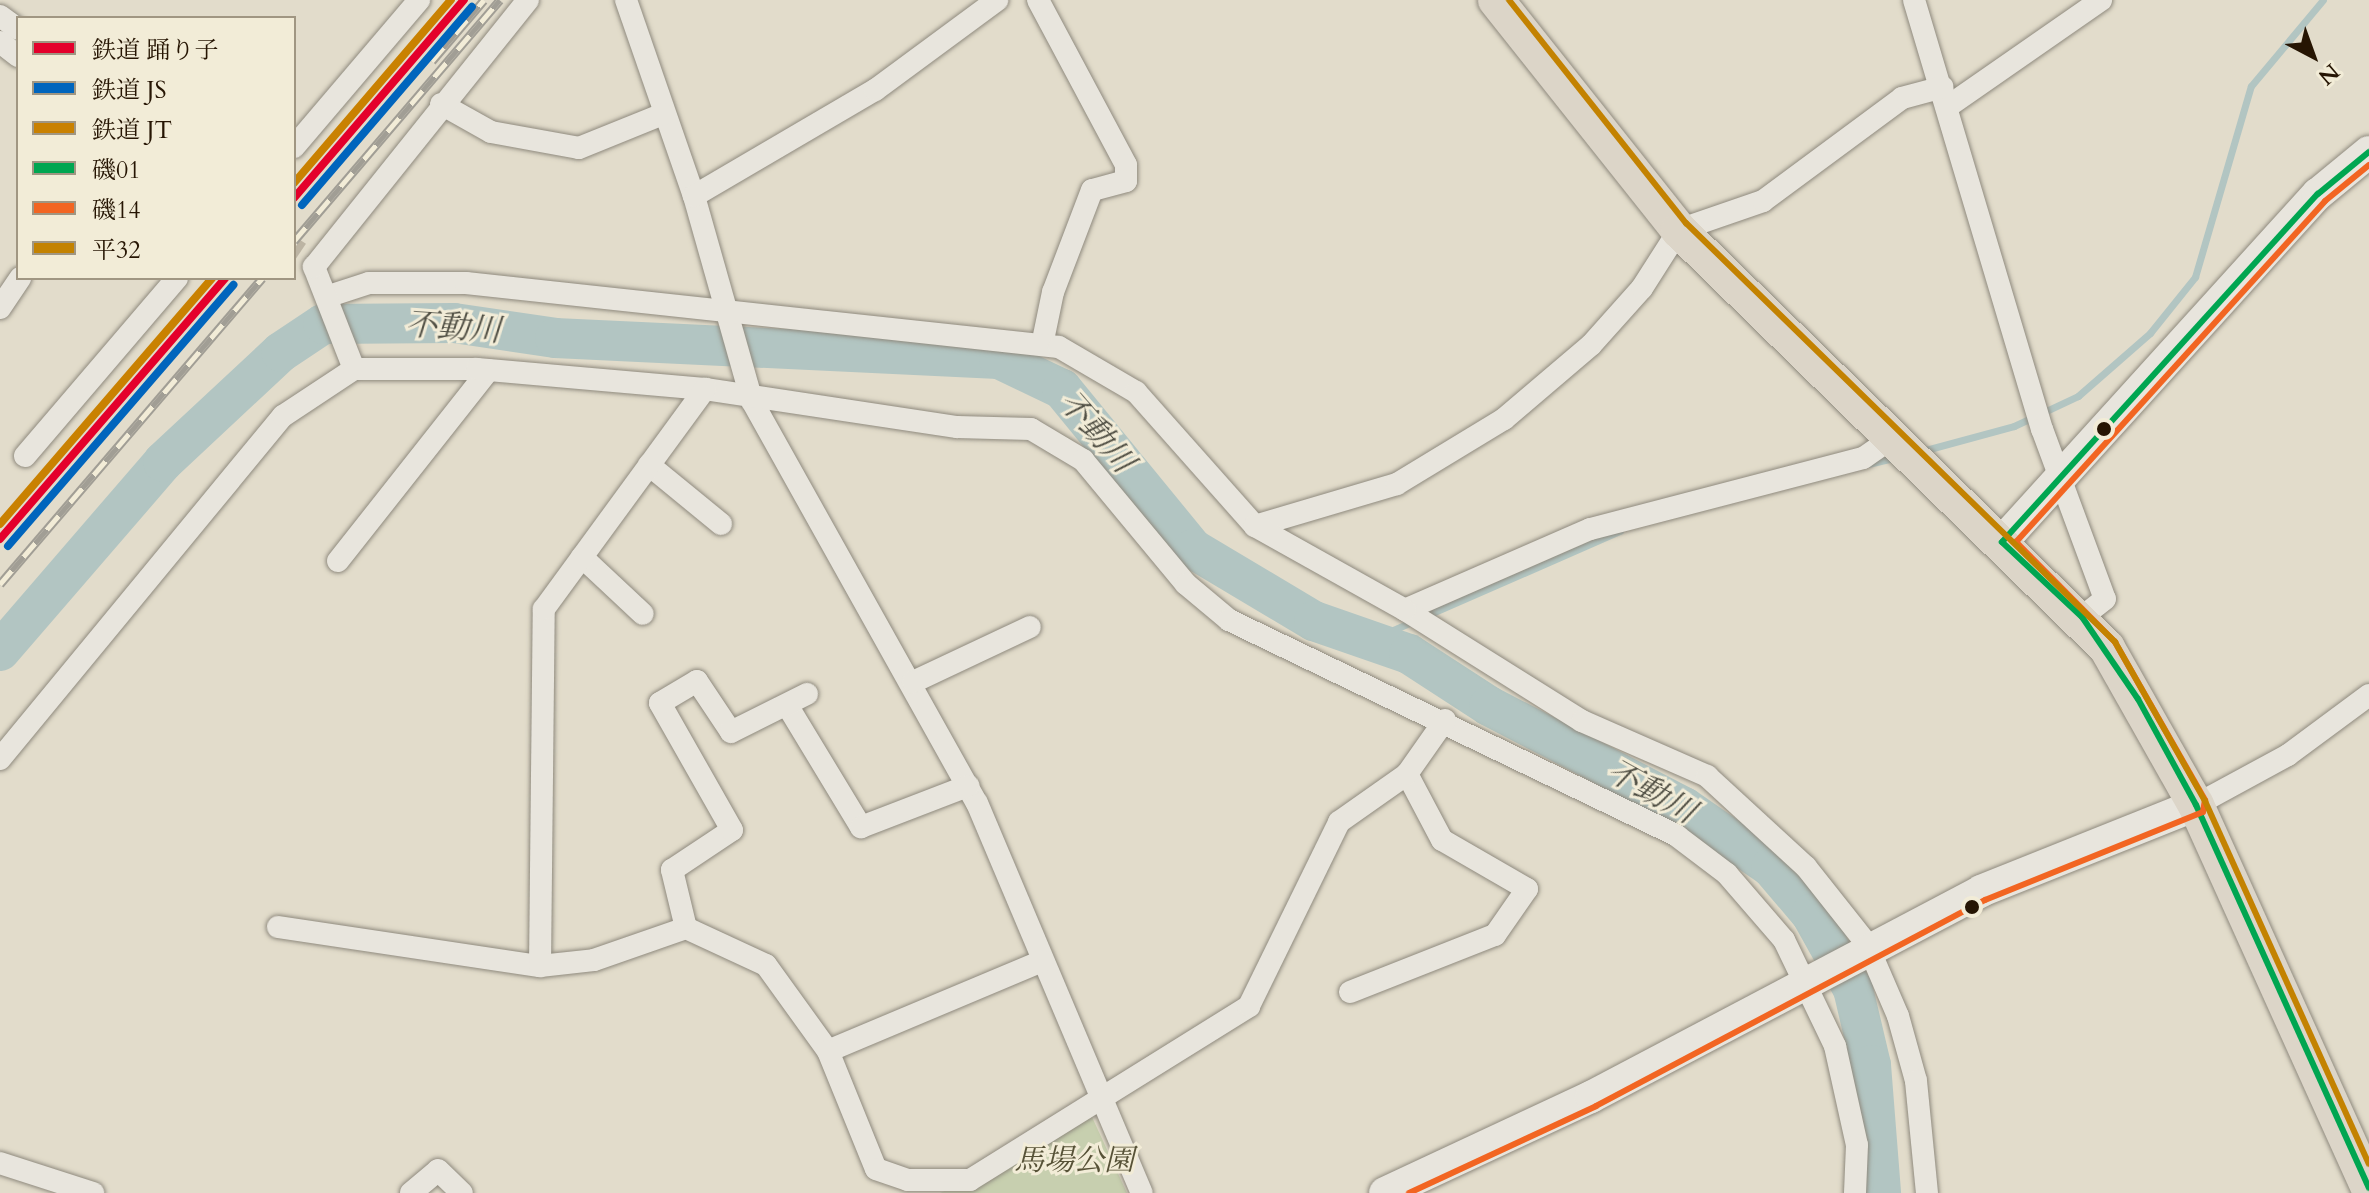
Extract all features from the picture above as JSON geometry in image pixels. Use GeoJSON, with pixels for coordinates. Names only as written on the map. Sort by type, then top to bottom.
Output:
{"type":"FeatureCollection","features":[{"type":"Feature","properties":{"kind":"main road"},"geometry":{"type":"LineString","coordinates":[[1496,0],[1679,230],[1927,472],[2082,617],[2196,805],[2369,1188]]}},
{"type":"Feature","properties":{"kind":"street"},"geometry":{"type":"LineString","coordinates":[[296,145],[419,0]]}},
{"type":"Feature","properties":{"kind":"street"},"geometry":{"type":"LineString","coordinates":[[354,369],[329,296],[307,260],[528,0]]}},
{"type":"Feature","properties":{"kind":"street"},"geometry":{"type":"LineString","coordinates":[[626,0],[663,114],[694,196],[724,314],[752,401],[913,682],[968,786],[1142,1193]]}},
{"type":"Feature","properties":{"kind":"street"},"geometry":{"type":"LineString","coordinates":[[694,196],[875,90],[997,0]]}},
{"type":"Feature","properties":{"kind":"street"},"geometry":{"type":"LineString","coordinates":[[1038,0],[1132,169],[1126,181],[1092,190],[1053,292],[1042,345]]}},
{"type":"Feature","properties":{"kind":"street"},"geometry":{"type":"LineString","coordinates":[[1914,0],[1946,96],[2042,429],[2105,599],[2082,617]]}},
{"type":"Feature","properties":{"kind":"street"},"geometry":{"type":"LineString","coordinates":[[1255,526],[1397,484],[1504,419],[1591,345],[1642,288],[1679,230],[1763,201],[1902,98],[1946,96],[2101,0]]}},
{"type":"Feature","properties":{"kind":"street"},"geometry":{"type":"LineString","coordinates":[[0,16],[9,49]]}},
{"type":"Feature","properties":{"kind":"street"},"geometry":{"type":"LineString","coordinates":[[441,104],[491,132],[579,148],[663,114]]}},
{"type":"Feature","properties":{"kind":"street"},"geometry":{"type":"LineString","coordinates":[[2002,542],[2318,194],[2369,152]]}},
{"type":"Feature","properties":{"kind":"street"},"geometry":{"type":"LineString","coordinates":[[0,308],[19,280]]}},
{"type":"Feature","properties":{"kind":"street"},"geometry":{"type":"LineString","coordinates":[[25,456],[175,280]]}},
{"type":"Feature","properties":{"kind":"street"},"geometry":{"type":"LineString","coordinates":[[329,296],[369,283],[421,281],[608,295],[724,314],[1042,345],[1092,363],[1136,392],[1255,526],[1405,610],[1582,721],[1707,776],[1806,867],[1867,953],[1916,1081],[1927,1193]]}},
{"type":"Feature","properties":{"kind":"street"},"geometry":{"type":"LineString","coordinates":[[0,759],[283,416],[354,369],[489,370],[705,389],[752,401],[1031,429],[1060,441],[1186,584],[1229,620],[1445,720],[1704,854],[1757,903],[1817,980],[1857,1145],[1855,1193]]}},
{"type":"Feature","properties":{"kind":"street"},"geometry":{"type":"LineString","coordinates":[[338,561],[489,370]]}},
{"type":"Feature","properties":{"kind":"street"},"geometry":{"type":"LineString","coordinates":[[540,966],[544,609],[705,389]]}},
{"type":"Feature","properties":{"kind":"street"},"geometry":{"type":"LineString","coordinates":[[1405,610],[1590,529],[1863,458],[1892,438]]}},
{"type":"Feature","properties":{"kind":"street"},"geometry":{"type":"LineString","coordinates":[[649,465],[721,524]]}},
{"type":"Feature","properties":{"kind":"street"},"geometry":{"type":"LineString","coordinates":[[582,557],[643,614]]}},
{"type":"Feature","properties":{"kind":"street"},"geometry":{"type":"LineString","coordinates":[[913,682],[1030,627]]}},
{"type":"Feature","properties":{"kind":"street"},"geometry":{"type":"LineString","coordinates":[[686,928],[672,870],[732,830],[660,703],[697,681],[731,732],[807,694]]}},
{"type":"Feature","properties":{"kind":"street"},"geometry":{"type":"LineString","coordinates":[[1385,1193],[1817,980],[2029,869],[2196,805],[2288,755],[2369,695]]}},
{"type":"Feature","properties":{"kind":"street"},"geometry":{"type":"LineString","coordinates":[[787,705],[861,827],[968,786]]}},
{"type":"Feature","properties":{"kind":"street"},"geometry":{"type":"LineString","coordinates":[[278,927],[540,966],[594,960],[686,928],[766,965],[828,1051],[876,1169],[908,1180],[970,1180],[1249,1006],[1339,822],[1407,774],[1445,720]]}},
{"type":"Feature","properties":{"kind":"street"},"geometry":{"type":"LineString","coordinates":[[1350,992],[1495,935],[1527,889],[1442,840],[1407,774]]}},
{"type":"Feature","properties":{"kind":"street"},"geometry":{"type":"LineString","coordinates":[[828,1051],[1042,961]]}},
{"type":"Feature","properties":{"kind":"street"},"geometry":{"type":"LineString","coordinates":[[0,1163],[93,1193]]}},
{"type":"Feature","properties":{"kind":"street"},"geometry":{"type":"LineString","coordinates":[[411,1193],[438,1170],[462,1193]]}},
{"type":"Feature","properties":{"kind":"green space","name":"馬場公園"},"geometry":{"type":"Polygon","coordinates":[[[1092,1117],[1127,1193],[940,1193],[970,1180],[1092,1117]]]}},
{"type":"Feature","properties":{"kind":"waterway"},"geometry":{"type":"LineString","coordinates":[[1922,451],[2014,426],[2078,396],[2150,333],[2195,277],[2251,86],[2323,0]]}},
{"type":"Feature","properties":{"kind":"waterway","name":"不動川"},"geometry":{"type":"LineString","coordinates":[[0,651],[163,462],[281,352],[323,324],[454,323],[555,338],[999,359],[1062,389],[1193,549],[1314,621],[1409,654],[1489,706],[1684,807],[1771,867],[1811,914],[1853,989],[1871,1065],[1881,1193]]}},
{"type":"Feature","properties":{"kind":"waterway"},"geometry":{"type":"LineString","coordinates":[[1868,464],[1894,458]]}},
{"type":"Feature","properties":{"kind":"waterway"},"geometry":{"type":"LineString","coordinates":[[1368,641],[1620,531]]}},
{"type":"Feature","properties":{"kind":"tunnel"},"geometry":{"type":"LineString","coordinates":[[296,250],[300,253]]}},
{"type":"Feature","properties":{"kind":"railway"},"geometry":{"type":"LineString","coordinates":[[432,61],[484,0]]}},
{"type":"Feature","properties":{"kind":"railway"},"geometry":{"type":"LineString","coordinates":[[296,239],[500,0]]}},
{"type":"Feature","properties":{"kind":"railway"},"geometry":{"type":"LineString","coordinates":[[0,584],[260,280]]}},
{"type":"Feature","properties":{"kind":"rail line","name":"JT"},"geometry":{"type":"LineString","coordinates":[[296,181],[451,0]]}},
{"type":"Feature","properties":{"kind":"rail line","name":"踊り子"},"geometry":{"type":"LineString","coordinates":[[296,196],[464,0]]}},
{"type":"Feature","properties":{"kind":"rail line","name":"JS"},"geometry":{"type":"LineString","coordinates":[[302,205],[472,7]]}},
{"type":"Feature","properties":{"kind":"rail line","name":"JT"},"geometry":{"type":"LineString","coordinates":[[0,524],[210,280]]}},
{"type":"Feature","properties":{"kind":"rail line","name":"踊り子"},"geometry":{"type":"LineString","coordinates":[[0,539],[223,280]]}},
{"type":"Feature","properties":{"kind":"rail line","name":"JS"},"geometry":{"type":"LineString","coordinates":[[8,546],[233,285]]}},
{"type":"Feature","properties":{"kind":"transit line","name":"平32"},"geometry":{"type":"LineString","coordinates":[[1509,0],[1686,223],[2115,642],[2205,801],[2369,1164]]}},
{"type":"Feature","properties":{"kind":"transit line","name":"磯01"},"geometry":{"type":"LineString","coordinates":[[2002,542],[2318,194],[2369,152]]}},
{"type":"Feature","properties":{"kind":"transit line","name":"磯14"},"geometry":{"type":"LineString","coordinates":[[1409,1193],[1596,1106],[1985,900],[2203,812],[2205,800],[2115,642],[2016,542],[2325,201],[2369,165]]}},
{"type":"Feature","properties":{"kind":"transit line","name":"磯01"},"geometry":{"type":"LineString","coordinates":[[2002,542],[2082,617],[2138,699],[2196,805],[2369,1188]]}}]}
